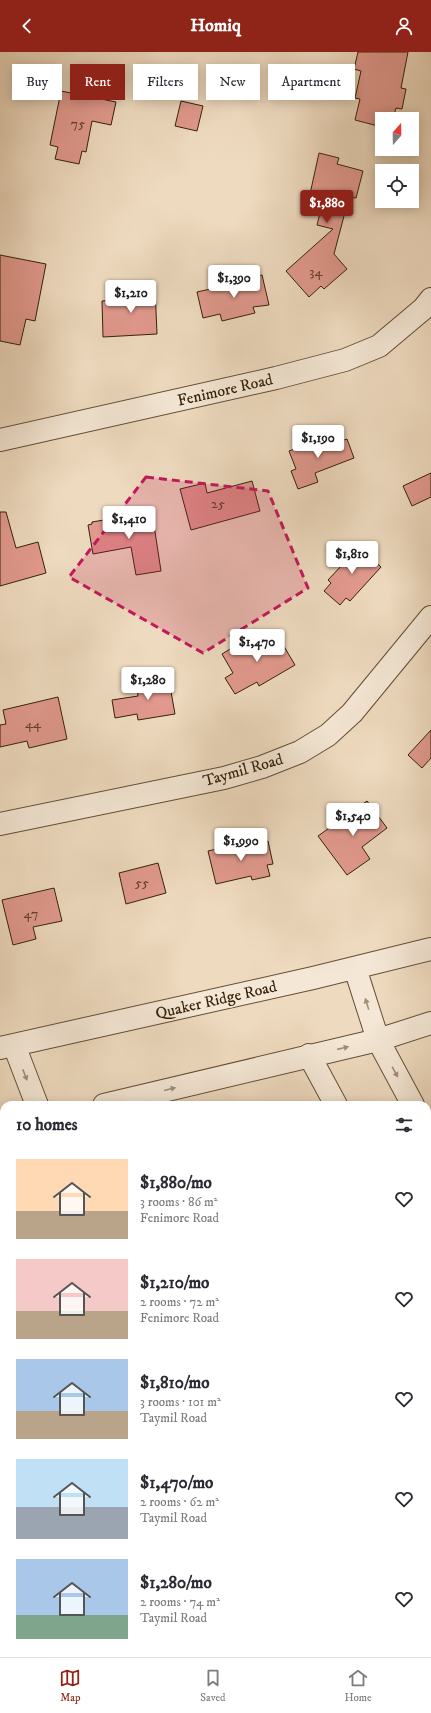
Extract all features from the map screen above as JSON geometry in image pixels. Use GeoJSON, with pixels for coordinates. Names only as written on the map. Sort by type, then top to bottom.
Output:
{"type":"FeatureCollection","features":[{"type":"Feature","properties":{"kind":"street","name":"Fenimore Road"},"geometry":{"type":"LineString","coordinates":[[0,440],[276,378],[345,360],[379,346],[423,309],[431,299]]}},
{"type":"Feature","properties":{"kind":"street","name":"Taymil Road"},"geometry":{"type":"LineString","coordinates":[[0,824],[224,778],[262,767],[300,752],[328,735],[352,713],[431,617]]}},
{"type":"Feature","properties":{"kind":"street","name":"Quaker Ridge Road"},"geometry":{"type":"LineString","coordinates":[[7,1046],[355,968],[431,949]]}},
{"type":"Feature","properties":{"kind":"street"},"geometry":{"type":"LineString","coordinates":[[355,968],[378,1040],[411,1101]]}},
{"type":"Feature","properties":{"kind":"street"},"geometry":{"type":"LineString","coordinates":[[120,1101],[309,1055],[378,1040],[431,1023]]}},
{"type":"Feature","properties":{"kind":"street"},"geometry":{"type":"LineString","coordinates":[[7,1046],[35,1101]]}},
{"type":"Feature","properties":{"kind":"street"},"geometry":{"type":"LineString","coordinates":[[309,1055],[334,1101]]}},
{"type":"Feature","properties":{"kind":"highlighted area"},"geometry":{"type":"Polygon","coordinates":[[[146,477],[268,491],[308,588],[203,653],[69,577],[146,477]]]}},
{"type":"Feature","properties":{"kind":"building"},"geometry":{"type":"Polygon","coordinates":[[[358,52],[408,52],[401,88],[406,89],[402,109],[396,108],[395,112],[375,112],[375,125],[355,120],[360,99],[355,98],[361,71],[355,69],[358,52]]]}},
{"type":"Feature","properties":{"kind":"building"},"geometry":{"type":"Polygon","coordinates":[[[62,91],[70,93],[70,100],[106,100],[116,102],[111,125],[92,121],[86,152],[82,151],[79,164],[55,159],[58,147],[50,145],[59,100],[62,100],[62,91]]]}},
{"type":"Feature","properties":{"kind":"building"},"geometry":{"type":"Polygon","coordinates":[[[181,101],[203,106],[197,131],[175,126],[181,101]]]}},
{"type":"Feature","properties":{"kind":"building"},"geometry":{"type":"Polygon","coordinates":[[[319,153],[339,158],[337,164],[363,171],[356,198],[349,197],[334,254],[347,269],[324,289],[321,286],[309,297],[286,271],[333,229],[317,225],[324,197],[310,194],[319,153]]]}},
{"type":"Feature","properties":{"kind":"building"},"geometry":{"type":"Polygon","coordinates":[[[0,255],[46,264],[35,321],[26,319],[20,345],[0,341],[0,255]]]}},
{"type":"Feature","properties":{"kind":"building"},"geometry":{"type":"Polygon","coordinates":[[[262,275],[269,305],[253,307],[255,313],[222,321],[220,314],[203,318],[197,292],[215,288],[214,286],[262,275]]]}},
{"type":"Feature","properties":{"kind":"building"},"geometry":{"type":"Polygon","coordinates":[[[155,287],[157,334],[103,337],[102,301],[124,299],[124,289],[155,287]]]}},
{"type":"Feature","properties":{"kind":"building"},"geometry":{"type":"Polygon","coordinates":[[[335,434],[338,442],[347,439],[354,458],[315,473],[318,482],[298,489],[291,471],[296,469],[289,451],[335,434]]]}},
{"type":"Feature","properties":{"kind":"building"},"geometry":{"type":"Polygon","coordinates":[[[431,473],[431,497],[412,506],[403,486],[431,473]]]}},
{"type":"Feature","properties":{"kind":"building"},"geometry":{"type":"Polygon","coordinates":[[[252,481],[260,511],[191,530],[180,489],[205,483],[207,493],[252,481]]]}},
{"type":"Feature","properties":{"kind":"building"},"geometry":{"type":"Polygon","coordinates":[[[0,512],[6,512],[16,548],[38,542],[46,573],[0,586],[0,512]]]}},
{"type":"Feature","properties":{"kind":"building"},"geometry":{"type":"Polygon","coordinates":[[[152,512],[161,571],[136,575],[131,547],[93,554],[88,525],[92,524],[92,522],[152,512]]]}},
{"type":"Feature","properties":{"kind":"building"},"geometry":{"type":"Polygon","coordinates":[[[356,544],[381,567],[350,601],[346,598],[340,605],[324,591],[331,583],[328,580],[342,565],[339,563],[356,544]]]}},
{"type":"Feature","properties":{"kind":"building"},"geometry":{"type":"Polygon","coordinates":[[[276,633],[295,665],[259,686],[257,682],[235,694],[225,678],[233,673],[222,654],[240,643],[245,651],[276,633]]]}},
{"type":"Feature","properties":{"kind":"building"},"geometry":{"type":"Polygon","coordinates":[[[168,675],[175,714],[138,720],[137,714],[115,718],[112,700],[138,696],[137,689],[151,687],[149,679],[168,675]]]}},
{"type":"Feature","properties":{"kind":"building"},"geometry":{"type":"Polygon","coordinates":[[[58,697],[67,739],[29,748],[27,741],[0,747],[0,725],[6,724],[3,710],[58,697]]]}},
{"type":"Feature","properties":{"kind":"building"},"geometry":{"type":"Polygon","coordinates":[[[431,730],[431,758],[422,768],[408,755],[431,730]]]}},
{"type":"Feature","properties":{"kind":"building"},"geometry":{"type":"Polygon","coordinates":[[[367,801],[387,828],[362,847],[370,859],[347,875],[318,836],[367,801]]]}},
{"type":"Feature","properties":{"kind":"building"},"geometry":{"type":"Polygon","coordinates":[[[268,841],[273,864],[267,865],[270,876],[252,880],[251,876],[216,884],[208,851],[244,843],[245,846],[268,841]]]}},
{"type":"Feature","properties":{"kind":"building"},"geometry":{"type":"Polygon","coordinates":[[[158,863],[166,893],[126,904],[119,873],[158,863]]]}},
{"type":"Feature","properties":{"kind":"building"},"geometry":{"type":"Polygon","coordinates":[[[54,888],[62,921],[33,927],[36,939],[13,945],[2,900],[54,888]]]}}]}
